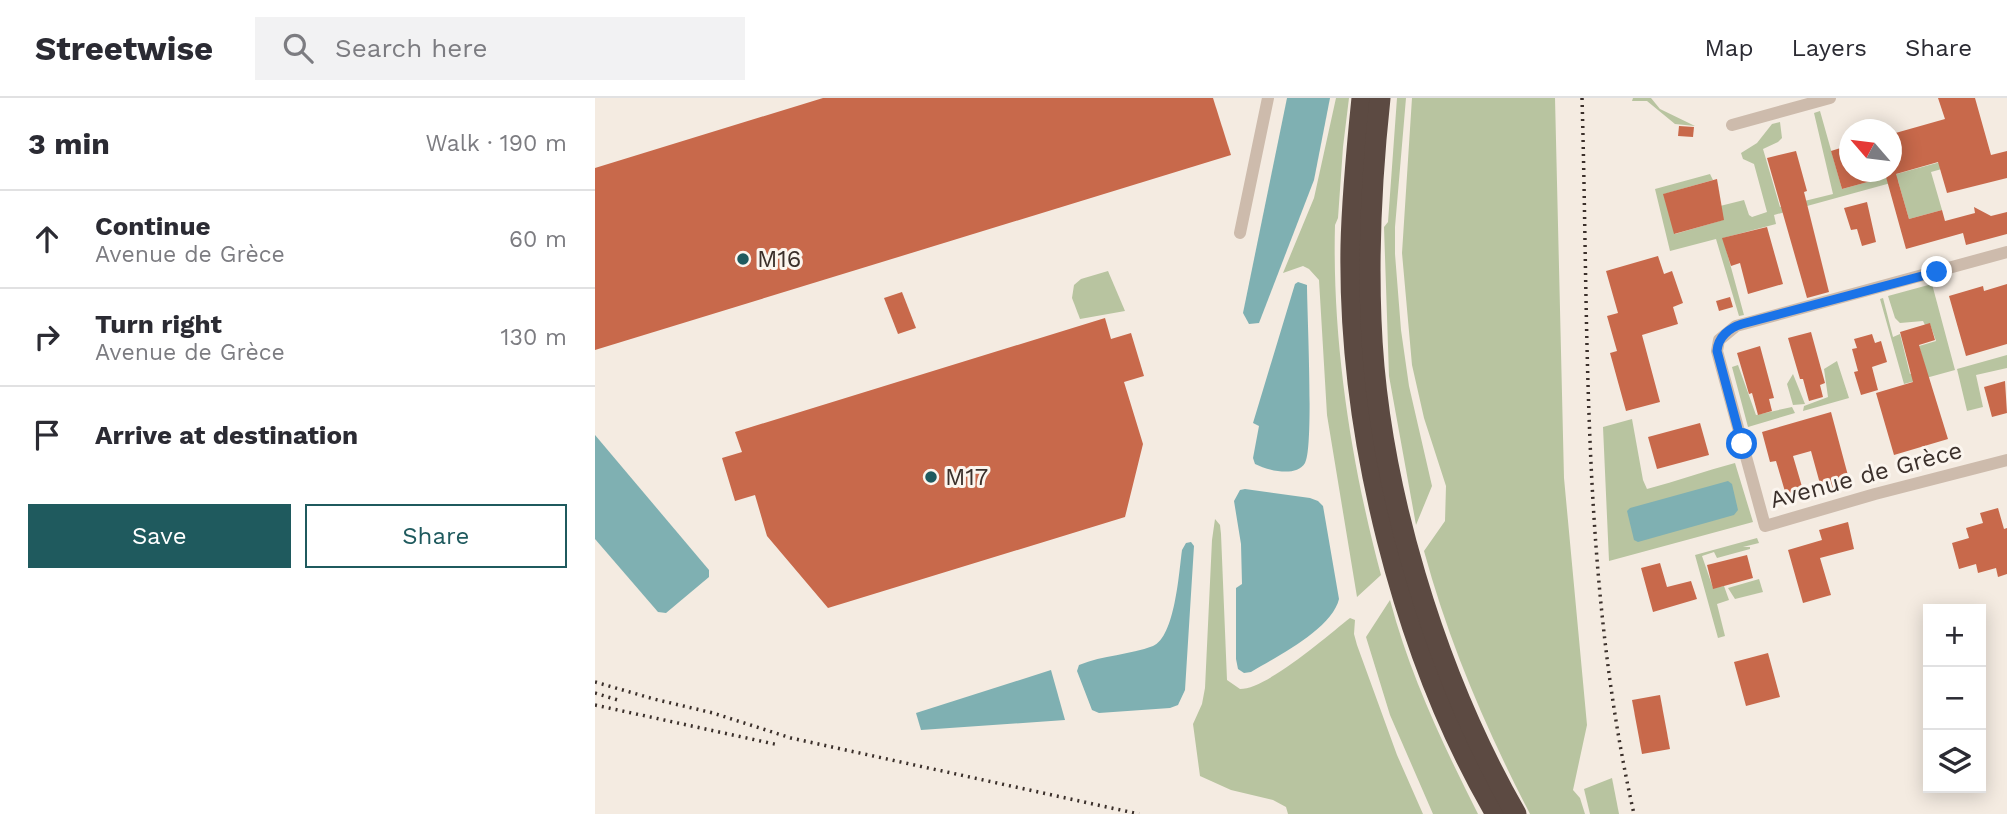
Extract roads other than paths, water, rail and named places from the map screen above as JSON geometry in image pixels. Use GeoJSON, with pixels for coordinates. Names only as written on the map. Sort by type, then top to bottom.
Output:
{"type":"FeatureCollection","features":[{"type":"Feature","properties":{"kind":"highway"},"geometry":{"type":"LineString","coordinates":[[1362,98],[1351,248],[1360,395],[1374,479],[1409,615],[1435,687],[1496,814]]}},
{"type":"Feature","properties":{"kind":"highway"},"geometry":{"type":"LineString","coordinates":[[1380,98],[1372,179],[1371,323],[1390,472],[1427,611],[1452,681],[1481,749],[1516,814]]}},
{"type":"Feature","properties":{"kind":"street"},"geometry":{"type":"LineString","coordinates":[[1240,233],[1268,98]]}},
{"type":"Feature","properties":{"kind":"street"},"geometry":{"type":"LineString","coordinates":[[1732,125],[1830,98]]}},
{"type":"Feature","properties":{"kind":"street","name":"Avenue de Grèce"},"geometry":{"type":"LineString","coordinates":[[2007,252],[1736,326],[1724,334],[1717,345],[1765,526],[2007,460]]}},
{"type":"Feature","properties":{"kind":"water"},"geometry":{"type":"Polygon","coordinates":[[[1287,98],[1330,98],[1314,180],[1259,323],[1249,324],[1243,313],[1287,98]]]}},
{"type":"Feature","properties":{"kind":"water"},"geometry":{"type":"Polygon","coordinates":[[[1298,282],[1307,285],[1310,407],[1308,452],[1301,468],[1281,471],[1255,464],[1253,458],[1259,426],[1253,423],[1295,284],[1298,282]]]}},
{"type":"Feature","properties":{"kind":"water"},"geometry":{"type":"Polygon","coordinates":[[[595,435],[709,570],[709,577],[666,613],[658,612],[595,539],[595,435]]]}},
{"type":"Feature","properties":{"kind":"water"},"geometry":{"type":"Polygon","coordinates":[[[1728,481],[1732,484],[1738,510],[1734,515],[1638,542],[1634,540],[1627,511],[1630,508],[1728,481]]]}},
{"type":"Feature","properties":{"kind":"water"},"geometry":{"type":"Polygon","coordinates":[[[1240,490],[1310,498],[1323,506],[1339,599],[1326,621],[1315,631],[1251,672],[1244,673],[1238,669],[1236,659],[1236,588],[1242,584],[1241,544],[1234,501],[1240,490]]]}},
{"type":"Feature","properties":{"kind":"water"},"geometry":{"type":"Polygon","coordinates":[[[1191,542],[1194,546],[1185,690],[1178,705],[1170,708],[1099,713],[1092,710],[1077,671],[1079,665],[1144,649],[1160,640],[1175,603],[1182,550],[1186,543],[1191,542]]]}},
{"type":"Feature","properties":{"kind":"water"},"geometry":{"type":"Polygon","coordinates":[[[1051,670],[1065,720],[921,730],[916,713],[1051,670]]]}},
{"type":"Feature","properties":{"kind":"railway"},"geometry":{"type":"LineString","coordinates":[[1582,98],[1588,368],[1596,548],[1617,726],[1634,814]]}},
{"type":"Feature","properties":{"kind":"railway"},"geometry":{"type":"LineString","coordinates":[[595,682],[713,713],[791,738],[1139,814]]}},
{"type":"Feature","properties":{"kind":"railway"},"geometry":{"type":"LineString","coordinates":[[595,693],[621,701]]}},
{"type":"Feature","properties":{"kind":"railway"},"geometry":{"type":"LineString","coordinates":[[595,705],[779,745]]}},
{"type":"Feature","properties":{"kind":"place","name":"M16"},"geometry":{"type":"Point","coordinates":[743,259]}},
{"type":"Feature","properties":{"kind":"place","name":"M17"},"geometry":{"type":"Point","coordinates":[931,477]}}]}
